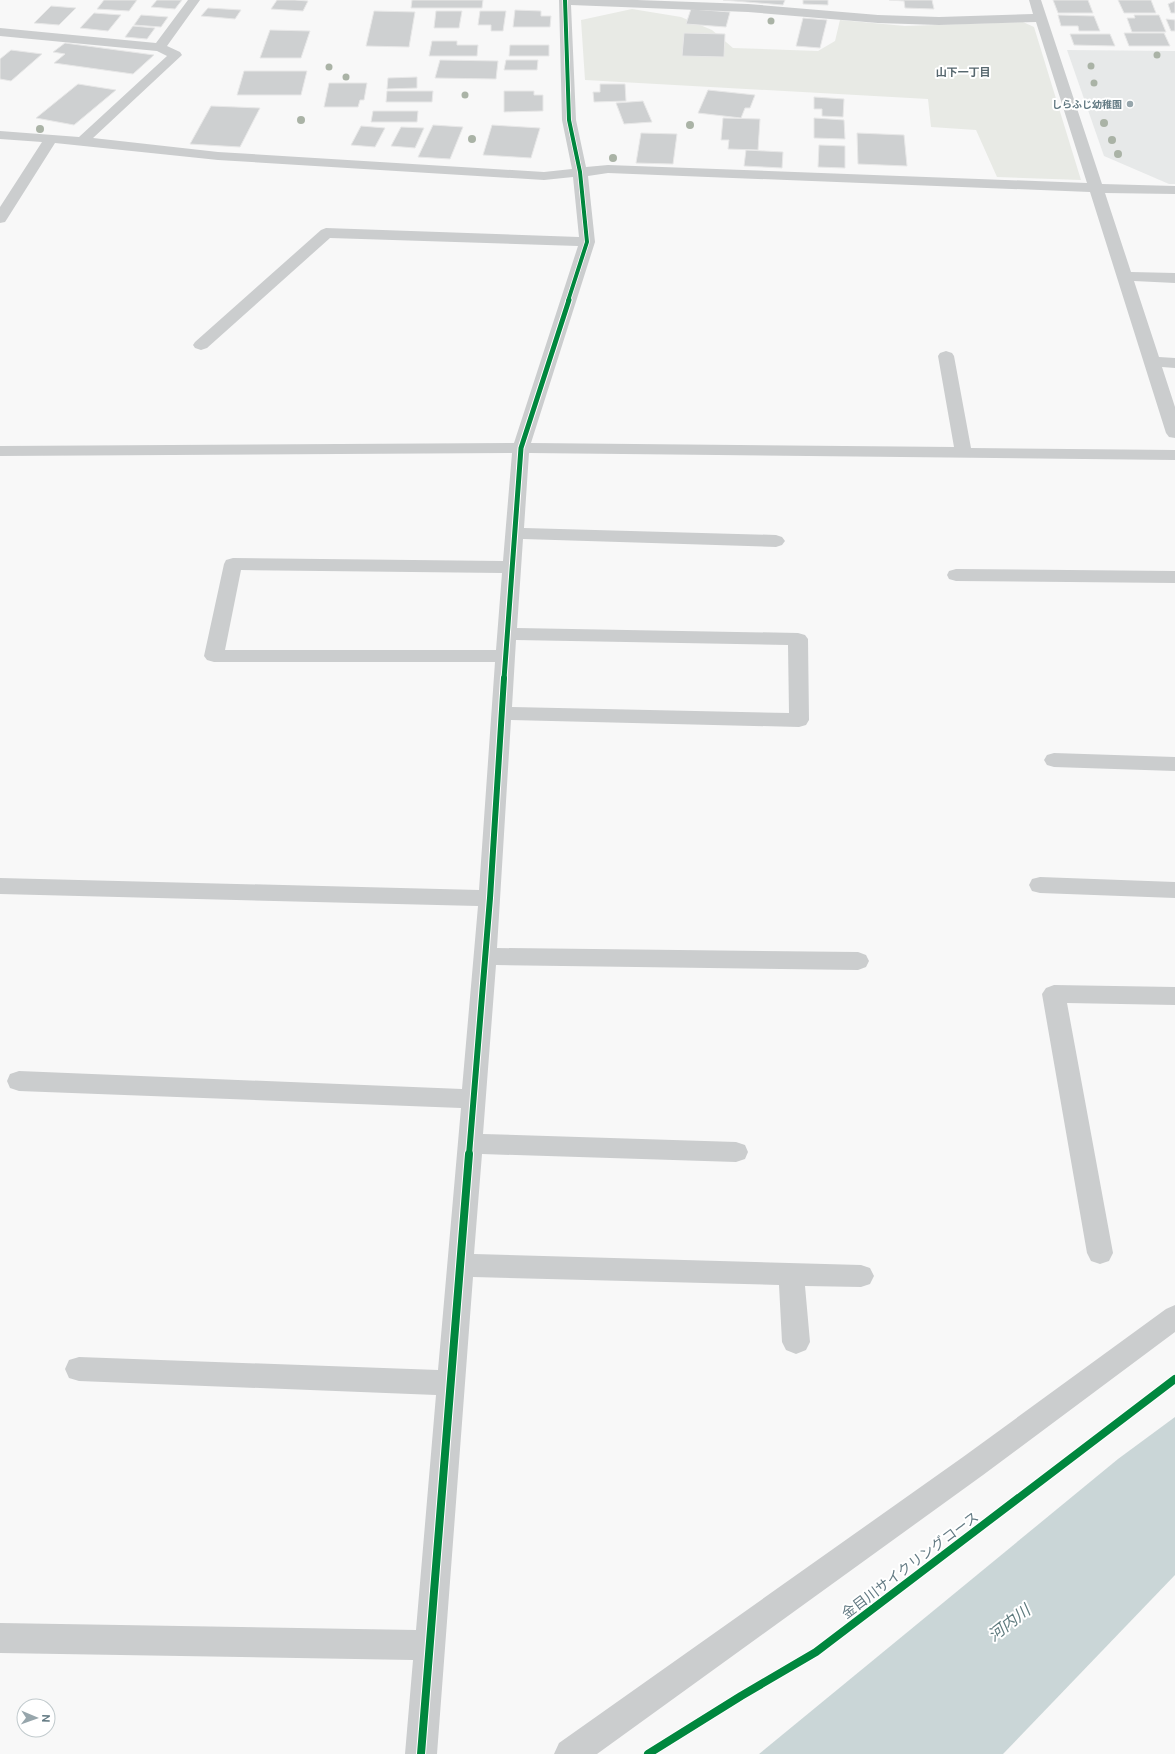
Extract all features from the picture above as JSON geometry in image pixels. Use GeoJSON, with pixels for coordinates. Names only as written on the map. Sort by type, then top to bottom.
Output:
{"type":"FeatureCollection","features":[{"type":"Feature","properties":{"kind":"street"},"geometry":{"type":"LineString","coordinates":[[160,47],[194,0]]}},
{"type":"Feature","properties":{"kind":"street"},"geometry":{"type":"LineString","coordinates":[[421,1754],[490,898],[501,713],[521,448],[587,242],[580,172],[569,120],[565,0],[748,8],[878,19],[939,21],[1040,18]]}},
{"type":"Feature","properties":{"kind":"street"},"geometry":{"type":"LineString","coordinates":[[1035,0],[1175,433]]}},
{"type":"Feature","properties":{"kind":"street"},"geometry":{"type":"LineString","coordinates":[[0,32],[160,47],[175,55],[82,141]]}},
{"type":"Feature","properties":{"kind":"street"},"geometry":{"type":"LineString","coordinates":[[0,134],[82,141],[226,157],[544,176],[608,169],[1175,190]]}},
{"type":"Feature","properties":{"kind":"street"},"geometry":{"type":"LineString","coordinates":[[0,219],[51,139]]}},
{"type":"Feature","properties":{"kind":"street"},"geometry":{"type":"LineString","coordinates":[[201,345],[326,233],[587,242]]}},
{"type":"Feature","properties":{"kind":"street"},"geometry":{"type":"LineString","coordinates":[[1124,276],[1175,278]]}},
{"type":"Feature","properties":{"kind":"street"},"geometry":{"type":"LineString","coordinates":[[946,356],[963,452]]}},
{"type":"Feature","properties":{"kind":"street"},"geometry":{"type":"LineString","coordinates":[[1152,362],[1175,363]]}},
{"type":"Feature","properties":{"kind":"street"},"geometry":{"type":"LineString","coordinates":[[0,451],[521,448],[1175,455]]}},
{"type":"Feature","properties":{"kind":"street"},"geometry":{"type":"LineString","coordinates":[[514,533],[776,541]]}},
{"type":"Feature","properties":{"kind":"street"},"geometry":{"type":"LineString","coordinates":[[505,656],[214,656],[233,564],[512,567]]}},
{"type":"Feature","properties":{"kind":"street"},"geometry":{"type":"LineString","coordinates":[[956,574],[1175,577]]}},
{"type":"Feature","properties":{"kind":"street"},"geometry":{"type":"LineString","coordinates":[[501,713],[799,720],[798,639],[507,634]]}},
{"type":"Feature","properties":{"kind":"street"},"geometry":{"type":"LineString","coordinates":[[1054,760],[1175,764]]}},
{"type":"Feature","properties":{"kind":"street"},"geometry":{"type":"LineString","coordinates":[[1040,885],[1175,890]]}},
{"type":"Feature","properties":{"kind":"street"},"geometry":{"type":"LineString","coordinates":[[0,886],[490,898]]}},
{"type":"Feature","properties":{"kind":"street"},"geometry":{"type":"LineString","coordinates":[[485,956],[858,961]]}},
{"type":"Feature","properties":{"kind":"street"},"geometry":{"type":"LineString","coordinates":[[1100,1253],[1054,994],[1175,996]]}},
{"type":"Feature","properties":{"kind":"street"},"geometry":{"type":"LineString","coordinates":[[19,1082],[473,1099]]}},
{"type":"Feature","properties":{"kind":"street"},"geometry":{"type":"LineString","coordinates":[[470,1144],[736,1152]]}},
{"type":"Feature","properties":{"kind":"street"},"geometry":{"type":"LineString","coordinates":[[460,1265],[861,1276]]}},
{"type":"Feature","properties":{"kind":"street"},"geometry":{"type":"LineString","coordinates":[[791,1274],[796,1342]]}},
{"type":"Feature","properties":{"kind":"street"},"geometry":{"type":"LineString","coordinates":[[570,1754],[974,1466],[1175,1317]]}},
{"type":"Feature","properties":{"kind":"street"},"geometry":{"type":"LineString","coordinates":[[79,1368],[451,1383]]}},
{"type":"Feature","properties":{"kind":"street"},"geometry":{"type":"LineString","coordinates":[[0,1638],[430,1645]]}},
{"type":"Feature","properties":{"kind":"shaded area"},"geometry":{"type":"Polygon","coordinates":[[[632,9],[681,17],[712,30],[733,48],[818,51],[835,41],[840,20],[905,26],[1023,22],[1034,27],[1081,180],[997,177],[976,130],[931,127],[928,99],[585,80],[581,20],[632,9]]]}},
{"type":"Feature","properties":{"kind":"shaded area","name":"しらふじ幼稚園"},"geometry":{"type":"Polygon","coordinates":[[[1067,50],[1175,51],[1175,184],[1169,184],[1104,156],[1067,50]]]}},
{"type":"Feature","properties":{"kind":"water","name":"河内川"},"geometry":{"type":"Polygon","coordinates":[[[1175,1417],[1175,1575],[1003,1754],[759,1754],[1118,1459],[1175,1417]]]}},
{"type":"Feature","properties":{"kind":"building"},"geometry":{"type":"Polygon","coordinates":[[[104,0],[137,0],[129,11],[97,9],[104,0]]]}},
{"type":"Feature","properties":{"kind":"building"},"geometry":{"type":"Polygon","coordinates":[[[157,0],[182,0],[175,9],[151,7],[157,0]]]}},
{"type":"Feature","properties":{"kind":"building"},"geometry":{"type":"Polygon","coordinates":[[[277,0],[308,1],[303,11],[271,9],[277,0]]]}},
{"type":"Feature","properties":{"kind":"building"},"geometry":{"type":"Polygon","coordinates":[[[412,0],[483,0],[482,8],[411,8],[412,0]]]}},
{"type":"Feature","properties":{"kind":"building"},"geometry":{"type":"Polygon","coordinates":[[[723,0],[785,0],[783,5],[723,0]]]}},
{"type":"Feature","properties":{"kind":"building"},"geometry":{"type":"Polygon","coordinates":[[[803,0],[828,0],[828,5],[803,4],[803,0]]]}},
{"type":"Feature","properties":{"kind":"building"},"geometry":{"type":"Polygon","coordinates":[[[889,0],[932,0],[934,9],[905,8],[904,1],[889,0]]]}},
{"type":"Feature","properties":{"kind":"building"},"geometry":{"type":"Polygon","coordinates":[[[1053,0],[1088,0],[1093,13],[1058,13],[1053,0]]]}},
{"type":"Feature","properties":{"kind":"building"},"geometry":{"type":"Polygon","coordinates":[[[1118,0],[1151,0],[1156,13],[1124,13],[1118,0]]]}},
{"type":"Feature","properties":{"kind":"building"},"geometry":{"type":"Polygon","coordinates":[[[1175,1],[1175,13],[1171,13],[1168,4],[1175,1]]]}},
{"type":"Feature","properties":{"kind":"building"},"geometry":{"type":"Polygon","coordinates":[[[51,6],[76,8],[59,25],[34,23],[51,6]]]}},
{"type":"Feature","properties":{"kind":"building"},"geometry":{"type":"Polygon","coordinates":[[[208,8],[241,10],[235,19],[201,16],[208,8]]]}},
{"type":"Feature","properties":{"kind":"building"},"geometry":{"type":"Polygon","coordinates":[[[691,9],[730,12],[726,27],[686,24],[691,9]]]}},
{"type":"Feature","properties":{"kind":"building"},"geometry":{"type":"Polygon","coordinates":[[[515,10],[541,11],[541,16],[551,16],[550,27],[513,27],[515,10]]]}},
{"type":"Feature","properties":{"kind":"building"},"geometry":{"type":"Polygon","coordinates":[[[374,11],[415,12],[409,47],[366,46],[374,11]]]}},
{"type":"Feature","properties":{"kind":"building"},"geometry":{"type":"Polygon","coordinates":[[[436,11],[462,11],[459,28],[434,28],[436,11]]]}},
{"type":"Feature","properties":{"kind":"building"},"geometry":{"type":"Polygon","coordinates":[[[480,11],[506,11],[503,31],[491,31],[491,25],[478,25],[480,11]]]}},
{"type":"Feature","properties":{"kind":"building"},"geometry":{"type":"Polygon","coordinates":[[[94,13],[121,15],[108,31],[80,28],[94,13]]]}},
{"type":"Feature","properties":{"kind":"building"},"geometry":{"type":"Polygon","coordinates":[[[141,15],[168,17],[161,27],[134,25],[141,15]]]}},
{"type":"Feature","properties":{"kind":"building"},"geometry":{"type":"Polygon","coordinates":[[[1058,15],[1094,16],[1100,31],[1079,31],[1078,26],[1061,26],[1058,15]]]}},
{"type":"Feature","properties":{"kind":"building"},"geometry":{"type":"Polygon","coordinates":[[[1134,15],[1159,15],[1166,32],[1132,32],[1127,18],[1135,18],[1134,15]]]}},
{"type":"Feature","properties":{"kind":"building"},"geometry":{"type":"Polygon","coordinates":[[[803,18],[827,20],[820,48],[796,46],[803,18]]]}},
{"type":"Feature","properties":{"kind":"building"},"geometry":{"type":"Polygon","coordinates":[[[1166,19],[1175,20],[1175,31],[1171,31],[1166,19]]]}},
{"type":"Feature","properties":{"kind":"building"},"geometry":{"type":"Polygon","coordinates":[[[133,26],[155,28],[147,39],[125,37],[133,26]]]}},
{"type":"Feature","properties":{"kind":"building"},"geometry":{"type":"Polygon","coordinates":[[[270,30],[310,31],[301,58],[260,58],[270,30]]]}},
{"type":"Feature","properties":{"kind":"building"},"geometry":{"type":"Polygon","coordinates":[[[684,33],[725,34],[724,57],[682,56],[684,33]]]}},
{"type":"Feature","properties":{"kind":"building"},"geometry":{"type":"Polygon","coordinates":[[[1124,33],[1164,33],[1170,46],[1129,46],[1124,33]]]}},
{"type":"Feature","properties":{"kind":"building"},"geometry":{"type":"Polygon","coordinates":[[[1070,34],[1110,34],[1115,46],[1074,45],[1070,34]]]}},
{"type":"Feature","properties":{"kind":"building"},"geometry":{"type":"Polygon","coordinates":[[[432,41],[457,41],[457,45],[478,45],[477,56],[429,56],[432,41]]]}},
{"type":"Feature","properties":{"kind":"building"},"geometry":{"type":"Polygon","coordinates":[[[65,43],[154,55],[133,74],[54,63],[65,54],[53,52],[65,43]]]}},
{"type":"Feature","properties":{"kind":"building"},"geometry":{"type":"Polygon","coordinates":[[[510,45],[549,45],[549,56],[509,56],[510,45]]]}},
{"type":"Feature","properties":{"kind":"building"},"geometry":{"type":"Polygon","coordinates":[[[11,50],[42,54],[11,81],[0,79],[0,59],[11,50]]]}},
{"type":"Feature","properties":{"kind":"building"},"geometry":{"type":"Polygon","coordinates":[[[440,60],[498,61],[496,79],[435,78],[440,60]]]}},
{"type":"Feature","properties":{"kind":"building"},"geometry":{"type":"Polygon","coordinates":[[[506,60],[538,60],[537,70],[504,70],[506,60]]]}},
{"type":"Feature","properties":{"kind":"building"},"geometry":{"type":"Polygon","coordinates":[[[244,71],[307,71],[301,95],[237,95],[244,71]]]}},
{"type":"Feature","properties":{"kind":"building"},"geometry":{"type":"Polygon","coordinates":[[[417,77],[417,88],[387,89],[388,78],[417,77]]]}},
{"type":"Feature","properties":{"kind":"building"},"geometry":{"type":"Polygon","coordinates":[[[329,83],[367,83],[364,100],[360,100],[358,107],[324,107],[329,83]]]}},
{"type":"Feature","properties":{"kind":"building"},"geometry":{"type":"Polygon","coordinates":[[[78,84],[116,90],[74,125],[36,118],[78,84]]]}},
{"type":"Feature","properties":{"kind":"building"},"geometry":{"type":"Polygon","coordinates":[[[600,84],[625,84],[626,101],[594,102],[593,92],[600,92],[600,84]]]}},
{"type":"Feature","properties":{"kind":"building"},"geometry":{"type":"Polygon","coordinates":[[[708,90],[755,95],[750,108],[745,108],[741,118],[698,113],[708,90]]]}},
{"type":"Feature","properties":{"kind":"building"},"geometry":{"type":"Polygon","coordinates":[[[387,91],[433,91],[432,102],[386,102],[387,91]]]}},
{"type":"Feature","properties":{"kind":"building"},"geometry":{"type":"Polygon","coordinates":[[[504,91],[534,91],[534,95],[543,95],[543,111],[504,112],[504,91]]]}},
{"type":"Feature","properties":{"kind":"building"},"geometry":{"type":"Polygon","coordinates":[[[814,97],[844,99],[843,117],[822,116],[822,109],[814,109],[814,97]]]}},
{"type":"Feature","properties":{"kind":"building"},"geometry":{"type":"Polygon","coordinates":[[[643,101],[652,122],[624,124],[616,103],[643,101]]]}},
{"type":"Feature","properties":{"kind":"building"},"geometry":{"type":"Polygon","coordinates":[[[211,106],[260,108],[240,147],[190,144],[211,106]]]}},
{"type":"Feature","properties":{"kind":"building"},"geometry":{"type":"Polygon","coordinates":[[[373,111],[418,111],[417,122],[371,122],[373,111]]]}},
{"type":"Feature","properties":{"kind":"building"},"geometry":{"type":"Polygon","coordinates":[[[723,118],[760,119],[758,150],[728,149],[729,140],[721,140],[723,118]]]}},
{"type":"Feature","properties":{"kind":"building"},"geometry":{"type":"Polygon","coordinates":[[[814,118],[844,120],[845,139],[814,138],[814,118]]]}},
{"type":"Feature","properties":{"kind":"building"},"geometry":{"type":"Polygon","coordinates":[[[433,125],[463,127],[450,159],[418,157],[433,125]]]}},
{"type":"Feature","properties":{"kind":"building"},"geometry":{"type":"Polygon","coordinates":[[[492,125],[540,128],[531,158],[483,155],[492,125]]]}},
{"type":"Feature","properties":{"kind":"building"},"geometry":{"type":"Polygon","coordinates":[[[361,126],[385,128],[375,147],[351,145],[361,126]]]}},
{"type":"Feature","properties":{"kind":"building"},"geometry":{"type":"Polygon","coordinates":[[[401,127],[424,128],[415,148],[391,146],[401,127]]]}},
{"type":"Feature","properties":{"kind":"building"},"geometry":{"type":"Polygon","coordinates":[[[641,133],[677,134],[673,164],[636,163],[641,133]]]}},
{"type":"Feature","properties":{"kind":"building"},"geometry":{"type":"Polygon","coordinates":[[[857,133],[904,135],[907,166],[858,164],[857,133]]]}},
{"type":"Feature","properties":{"kind":"building"},"geometry":{"type":"Polygon","coordinates":[[[819,145],[845,146],[845,168],[818,167],[819,145]]]}},
{"type":"Feature","properties":{"kind":"building"},"geometry":{"type":"Polygon","coordinates":[[[746,150],[783,152],[782,168],[744,166],[746,150]]]}},
{"type":"Feature","properties":{"kind":"cycle path"},"geometry":{"type":"LineString","coordinates":[[421,1754],[490,898],[501,713],[521,448],[587,242],[580,172],[569,120],[565,0]]}},
{"type":"Feature","properties":{"kind":"cycle path","name":"金目川サイクリングコース"},"geometry":{"type":"LineString","coordinates":[[648,1754],[741,1696],[816,1652],[1175,1379]]}},
{"type":"Feature","properties":{"kind":"place","name":"しらふじ幼稚園"},"geometry":{"type":"Point","coordinates":[1130,104]}},
{"type":"Feature","properties":{"kind":"district","name":"山下一丁目"},"geometry":{"type":"Point","coordinates":[963,72]}}]}
